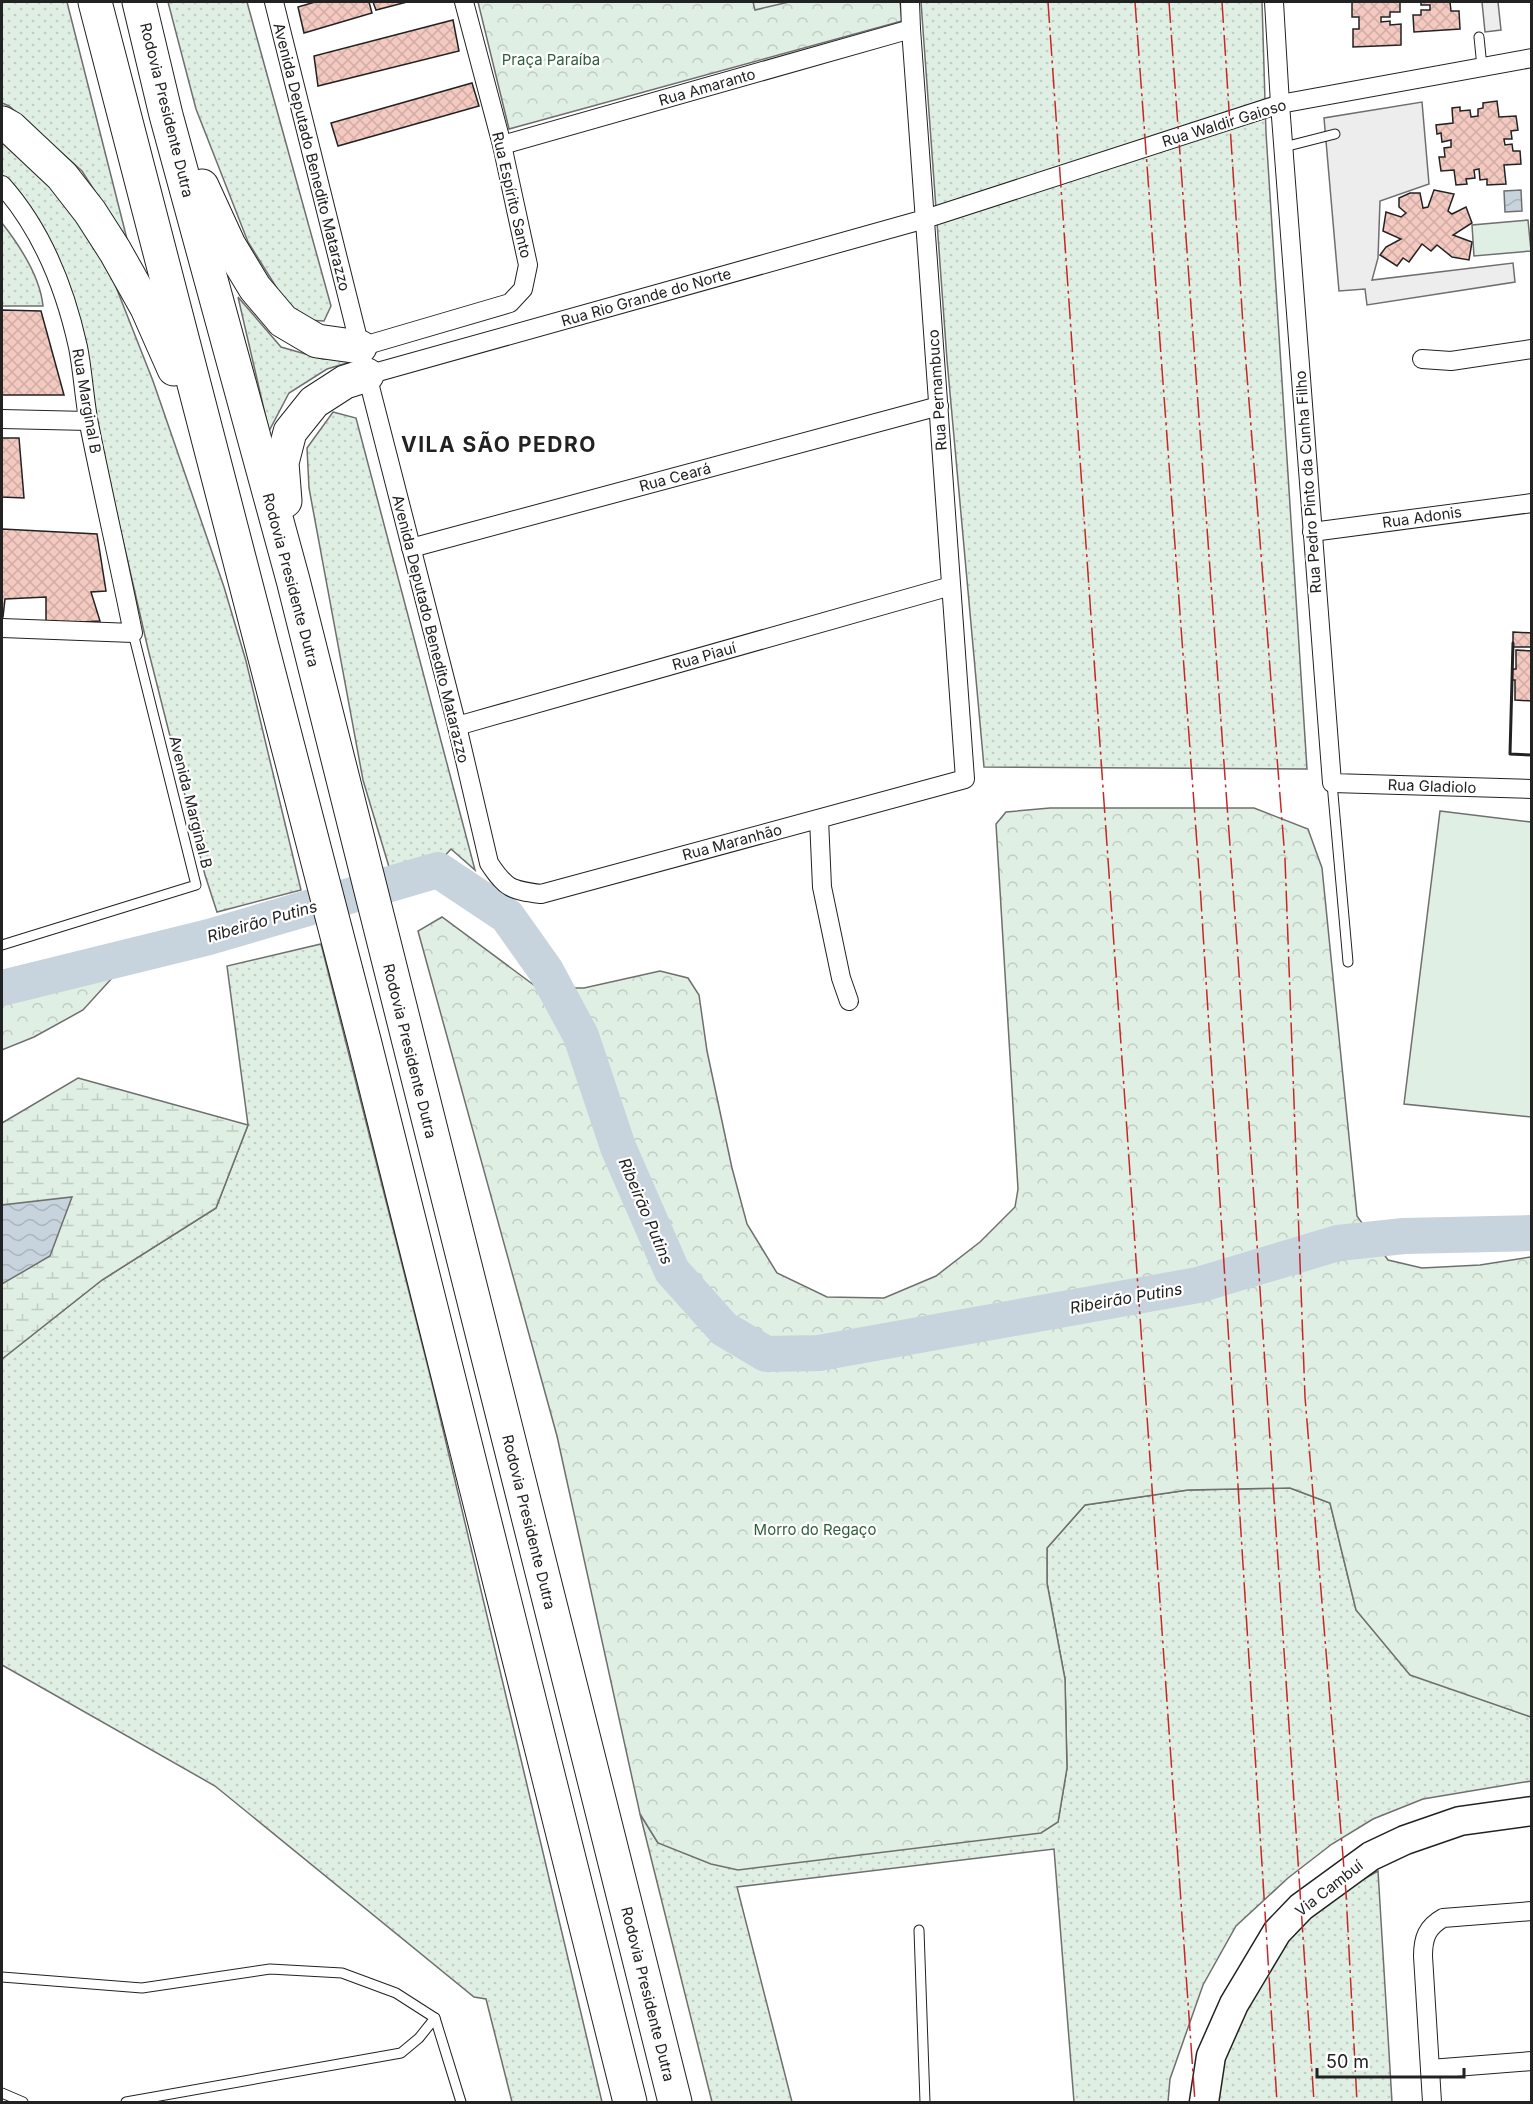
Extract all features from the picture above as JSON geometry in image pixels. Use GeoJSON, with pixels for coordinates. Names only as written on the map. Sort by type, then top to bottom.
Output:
{"type":"FeatureCollection","features":[{"type":"Feature","properties":{"kind":"highway"},"geometry":{"type":"LineString","coordinates":[[95,2],[346,970],[630,2103]]}},
{"type":"Feature","properties":{"kind":"highway","name":"Rodovia Presidente Dutra"},"geometry":{"type":"LineString","coordinates":[[139,2],[166,115],[293,580],[675,2103]]}},
{"type":"Feature","properties":{"kind":"highway"},"geometry":{"type":"LineString","coordinates":[[166,115],[228,245],[262,296],[283,321],[317,341],[364,361],[345,382],[314,402],[290,432],[282,463],[293,580]]}},
{"type":"Feature","properties":{"kind":"highway"},"geometry":{"type":"LineString","coordinates":[[2,123],[11,128],[62,176],[116,251],[147,308],[216,466]]}},
{"type":"Feature","properties":{"kind":"main road","name":"Via Cambuí"},"geometry":{"type":"LineString","coordinates":[[1204,2103],[1211,2056],[1234,2004],[1277,1932],[1301,1907],[1371,1856],[1405,1839],[1460,1821],[1532,1811]]}},
{"type":"Feature","properties":{"kind":"street","name":"Avenida Deputado Benedito Matarazzo"},"geometry":{"type":"LineString","coordinates":[[274,2],[457,726],[489,863],[501,881]]}},
{"type":"Feature","properties":{"kind":"street","name":"Rua Espírito Santo"},"geometry":{"type":"LineString","coordinates":[[364,361],[510,303],[523,289],[528,265],[502,145],[464,2]]}},
{"type":"Feature","properties":{"kind":"street","name":"Rua Pernambuco"},"geometry":{"type":"LineString","coordinates":[[910,2],[965,779]]}},
{"type":"Feature","properties":{"kind":"street","name":"Rua Pedro Pinto da Cunha Filho"},"geometry":{"type":"LineString","coordinates":[[1274,2],[1332,783]]}},
{"type":"Feature","properties":{"kind":"street","name":"Rua Amaranto"},"geometry":{"type":"LineString","coordinates":[[502,145],[911,29]]}},
{"type":"Feature","properties":{"kind":"street","name":"Rua Waldir Gaioso"},"geometry":{"type":"LineString","coordinates":[[925,219],[1280,104],[1532,58]]}},
{"type":"Feature","properties":{"kind":"street","name":"Rua Marginal B"},"geometry":{"type":"LineString","coordinates":[[2,185],[18,203],[45,246],[67,304],[78,348],[88,421],[134,633]]}},
{"type":"Feature","properties":{"kind":"street","name":"Rua Rio Grande do Norte"},"geometry":{"type":"LineString","coordinates":[[364,361],[925,219]]}},
{"type":"Feature","properties":{"kind":"street"},"geometry":{"type":"LineString","coordinates":[[1422,359],[1451,361],[1532,349]]}},
{"type":"Feature","properties":{"kind":"street","name":"Rua Ceará"},"geometry":{"type":"LineString","coordinates":[[411,548],[939,406]]}},
{"type":"Feature","properties":{"kind":"street"},"geometry":{"type":"LineString","coordinates":[[2,419],[88,421]]}},
{"type":"Feature","properties":{"kind":"street","name":"Rua Adonis"},"geometry":{"type":"LineString","coordinates":[[1312,532],[1532,503]]}},
{"type":"Feature","properties":{"kind":"street","name":"Rua Piauí"},"geometry":{"type":"LineString","coordinates":[[457,726],[951,586]]}},
{"type":"Feature","properties":{"kind":"street"},"geometry":{"type":"LineString","coordinates":[[2,628],[134,633]]}},
{"type":"Feature","properties":{"kind":"street","name":"Rua Maranhão"},"geometry":{"type":"LineString","coordinates":[[501,881],[516,891],[541,894],[965,779]]}},
{"type":"Feature","properties":{"kind":"street","name":"Rua Gladiolo"},"geometry":{"type":"LineString","coordinates":[[1332,783],[1532,789]]}},
{"type":"Feature","properties":{"kind":"street"},"geometry":{"type":"LineString","coordinates":[[819,819],[822,887],[841,978],[849,1001]]}},
{"type":"Feature","properties":{"kind":"street"},"geometry":{"type":"LineString","coordinates":[[1432,2103],[1423,1956],[1423,1942],[1427,1932],[1433,1924],[1443,1918],[1532,1911]]}},
{"type":"Feature","properties":{"kind":"street"},"geometry":{"type":"LineString","coordinates":[[1430,2069],[1532,2061]]}},
{"type":"Feature","properties":{"kind":"lane"},"geometry":{"type":"LineString","coordinates":[[1479,37],[1482,67]]}},
{"type":"Feature","properties":{"kind":"lane"},"geometry":{"type":"LineString","coordinates":[[1284,147],[1335,134]]}},
{"type":"Feature","properties":{"kind":"lane","name":"Avenida Marginal B"},"geometry":{"type":"LineString","coordinates":[[2,945],[196,885],[134,633]]}},
{"type":"Feature","properties":{"kind":"lane","name":"Rua Pedro Pinto da Cunha Filho"},"geometry":{"type":"LineString","coordinates":[[1332,783],[1348,962]]}},
{"type":"Feature","properties":{"kind":"lane"},"geometry":{"type":"LineString","coordinates":[[920,1929],[925,2103]]}},
{"type":"Feature","properties":{"kind":"lane"},"geometry":{"type":"LineString","coordinates":[[2,1977],[142,1988],[270,1969],[342,1973],[396,1993],[435,2018],[461,2103]]}},
{"type":"Feature","properties":{"kind":"lane"},"geometry":{"type":"LineString","coordinates":[[126,2103],[401,2053],[419,2038],[435,2018]]}},
{"type":"Feature","properties":{"kind":"lane"},"geometry":{"type":"LineString","coordinates":[[2,2093],[23,2103]]}},
{"type":"Feature","properties":{"kind":"green space"},"geometry":{"type":"Polygon","coordinates":[[[2,2],[67,2],[128,243],[82,171],[9,106],[2,103],[2,2]]]}},
{"type":"Feature","properties":{"kind":"green space"},"geometry":{"type":"Polygon","coordinates":[[[168,2],[247,2],[331,306],[324,321],[306,320],[285,301],[248,242],[196,109],[168,2]]]}},
{"type":"Feature","properties":{"kind":"green space","name":"Praça Paraíba"},"geometry":{"type":"Polygon","coordinates":[[[478,2],[900,2],[902,21],[509,129],[478,2]]]}},
{"type":"Feature","properties":{"kind":"green space"},"geometry":{"type":"Polygon","coordinates":[[[753,2],[789,2],[755,10],[753,2]]]}},
{"type":"Feature","properties":{"kind":"green space"},"geometry":{"type":"Polygon","coordinates":[[[921,2],[1262,2],[1266,133],[1307,769],[984,767],[947,360],[921,2]]]}},
{"type":"Feature","properties":{"kind":"green space"},"geometry":{"type":"Polygon","coordinates":[[[2,133],[34,162],[103,254],[153,381],[224,587],[246,661],[301,890],[217,912],[205,875],[148,649],[57,254],[20,193],[2,175],[2,133]]]}},
{"type":"Feature","properties":{"kind":"green space"},"geometry":{"type":"Polygon","coordinates":[[[1528,220],[1531,251],[1474,256],[1472,225],[1528,220]]]}},
{"type":"Feature","properties":{"kind":"green space"},"geometry":{"type":"Polygon","coordinates":[[[2,223],[22,251],[33,273],[43,306],[2,306],[2,223]]]}},
{"type":"Feature","properties":{"kind":"green space"},"geometry":{"type":"Polygon","coordinates":[[[238,297],[281,347],[323,359],[364,358],[327,369],[289,393],[269,431],[238,297]]]}},
{"type":"Feature","properties":{"kind":"green space"},"geometry":{"type":"Polygon","coordinates":[[[333,412],[356,418],[475,870],[451,849],[439,862],[392,877],[363,780],[309,488],[307,448],[333,412]]]}},
{"type":"Feature","properties":{"kind":"green space","name":"Morro do Regaço"},"geometry":{"type":"Polygon","coordinates":[[[1050,808],[1254,808],[1308,829],[1322,868],[1357,1216],[1388,1260],[1422,1268],[1480,1265],[1531,1257],[1531,1717],[1410,1675],[1356,1610],[1330,1503],[1290,1488],[1188,1490],[1085,1505],[1047,1548],[1047,1583],[1065,1679],[1067,1768],[1058,1822],[1041,1833],[738,1870],[711,1864],[658,1843],[640,1814],[557,1436],[418,931],[442,917],[538,988],[584,988],[660,971],[688,978],[699,995],[707,1051],[732,1168],[747,1224],[777,1273],[827,1297],[884,1298],[936,1276],[980,1242],[1015,1207],[1018,1189],[996,824],[1006,812],[1050,808]]]}},
{"type":"Feature","properties":{"kind":"green space"},"geometry":{"type":"Polygon","coordinates":[[[1440,811],[1531,822],[1531,1117],[1404,1104],[1440,811]]]}},
{"type":"Feature","properties":{"kind":"green space"},"geometry":{"type":"Polygon","coordinates":[[[321,944],[431,1379],[602,2102],[512,2102],[486,1999],[474,1997],[215,1786],[2,1665],[2,1359],[102,1280],[216,1208],[248,1125],[227,966],[321,944]]]}},
{"type":"Feature","properties":{"kind":"green space"},"geometry":{"type":"Polygon","coordinates":[[[133,955],[83,1010],[34,1037],[2,1050],[2,988],[133,955]]]}},
{"type":"Feature","properties":{"kind":"green space"},"geometry":{"type":"Polygon","coordinates":[[[78,1078],[248,1125],[216,1208],[102,1280],[2,1359],[2,1123],[78,1078]]]}},
{"type":"Feature","properties":{"kind":"green space"},"geometry":{"type":"Polygon","coordinates":[[[1290,1488],[1330,1503],[1356,1610],[1410,1674],[1531,1717],[1531,1781],[1423,1799],[1373,1819],[1332,1844],[1288,1878],[1236,1926],[1203,1985],[1170,2079],[1168,2102],[1074,2102],[1054,1849],[737,1887],[792,2102],[712,2102],[640,1814],[658,1843],[1058,1822],[1067,1768],[1065,1679],[1047,1583],[1047,1548],[1085,1505],[1188,1490],[1290,1488]]]}},
{"type":"Feature","properties":{"kind":"green space"},"geometry":{"type":"Polygon","coordinates":[[[1378,1871],[1392,2102],[1212,2102],[1218,2060],[1284,1940],[1325,1901],[1378,1871]]]}},
{"type":"Feature","properties":{"kind":"shaded area"},"geometry":{"type":"Polygon","coordinates":[[[1482,2],[1498,2],[1501,30],[1485,32],[1482,2]]]}},
{"type":"Feature","properties":{"kind":"shaded area"},"geometry":{"type":"Polygon","coordinates":[[[1422,102],[1429,184],[1380,201],[1378,258],[1372,280],[1513,263],[1515,282],[1367,305],[1365,289],[1339,291],[1324,118],[1422,102]]]}},
{"type":"Feature","properties":{"kind":"water"},"geometry":{"type":"Polygon","coordinates":[[[1521,190],[1522,211],[1505,212],[1504,191],[1521,190]]]}},
{"type":"Feature","properties":{"kind":"water"},"geometry":{"type":"Polygon","coordinates":[[[72,1197],[50,1256],[2,1284],[2,1205],[72,1197]]]}},
{"type":"Feature","properties":{"kind":"building"},"geometry":{"type":"Polygon","coordinates":[[[315,2],[369,2],[372,13],[304,33],[298,7],[315,2]]]}},
{"type":"Feature","properties":{"kind":"building"},"geometry":{"type":"Polygon","coordinates":[[[373,2],[407,2],[376,10],[373,2]]]}},
{"type":"Feature","properties":{"kind":"building"},"geometry":{"type":"Polygon","coordinates":[[[1352,2],[1400,2],[1400,12],[1390,12],[1390,17],[1381,17],[1381,22],[1390,21],[1390,25],[1401,24],[1401,45],[1353,47],[1353,29],[1359,29],[1359,17],[1352,17],[1352,2]]]}},
{"type":"Feature","properties":{"kind":"building"},"geometry":{"type":"Polygon","coordinates":[[[1421,2],[1450,2],[1451,11],[1459,11],[1460,29],[1414,32],[1413,15],[1421,15],[1421,10],[1430,10],[1430,5],[1421,5],[1421,2]]]}},
{"type":"Feature","properties":{"kind":"building"},"geometry":{"type":"Polygon","coordinates":[[[453,20],[459,51],[318,86],[314,56],[453,20]]]}},
{"type":"Feature","properties":{"kind":"building"},"geometry":{"type":"Polygon","coordinates":[[[472,83],[479,106],[338,146],[331,123],[472,83]]]}},
{"type":"Feature","properties":{"kind":"building"},"geometry":{"type":"Polygon","coordinates":[[[1497,101],[1499,117],[1516,116],[1518,130],[1511,131],[1512,139],[1504,139],[1505,145],[1512,144],[1513,151],[1520,151],[1521,164],[1504,165],[1506,184],[1487,185],[1487,179],[1480,180],[1479,169],[1474,170],[1475,178],[1466,179],[1467,184],[1456,185],[1454,170],[1441,171],[1439,157],[1445,157],[1444,148],[1451,147],[1451,140],[1442,142],[1441,133],[1437,134],[1436,125],[1453,123],[1452,108],[1460,107],[1460,111],[1470,110],[1471,117],[1478,116],[1478,109],[1483,108],[1483,103],[1497,101]]]}},
{"type":"Feature","properties":{"kind":"building"},"geometry":{"type":"Polygon","coordinates":[[[1434,190],[1454,194],[1448,211],[1452,214],[1466,207],[1472,223],[1453,235],[1472,242],[1469,260],[1452,257],[1437,245],[1431,251],[1422,244],[1409,262],[1403,258],[1397,266],[1380,255],[1386,247],[1401,239],[1383,231],[1386,212],[1401,217],[1406,213],[1399,207],[1399,198],[1410,193],[1420,193],[1423,208],[1428,207],[1434,190]]]}},
{"type":"Feature","properties":{"kind":"building"},"geometry":{"type":"Polygon","coordinates":[[[2,310],[41,311],[64,395],[2,395],[2,310]]]}},
{"type":"Feature","properties":{"kind":"building"},"geometry":{"type":"Polygon","coordinates":[[[2,438],[19,438],[24,498],[2,497],[2,438]]]}},
{"type":"Feature","properties":{"kind":"building"},"geometry":{"type":"Polygon","coordinates":[[[2,529],[97,534],[106,591],[91,592],[100,621],[46,624],[46,597],[5,599],[2,617],[2,529]]]}},
{"type":"Feature","properties":{"kind":"building"},"geometry":{"type":"Polygon","coordinates":[[[1513,632],[1532,633],[1532,647],[1513,647],[1513,632]]]}},
{"type":"Feature","properties":{"kind":"building"},"geometry":{"type":"Polygon","coordinates":[[[1516,650],[1532,651],[1532,701],[1515,700],[1515,680],[1512,680],[1512,669],[1516,669],[1516,650]]]}},
{"type":"Feature","properties":{"kind":"waterway","name":"Ribeirão Putins"},"geometry":{"type":"LineString","coordinates":[[2,988],[209,937],[438,870],[507,916],[546,971],[581,1036],[618,1147],[672,1271],[724,1329],[766,1354],[819,1353],[1198,1285],[1338,1243],[1404,1236],[1532,1233]]}},
{"type":"Feature","properties":{"kind":"wall"},"geometry":{"type":"LineString","coordinates":[[1513,643],[1510,754],[1532,755]]}},
{"type":"Feature","properties":{"kind":"power"},"geometry":{"type":"LineString","coordinates":[[1048,2],[1195,2102]]}},
{"type":"Feature","properties":{"kind":"power"},"geometry":{"type":"LineString","coordinates":[[1135,2],[1200,885],[1277,2102]]}},
{"type":"Feature","properties":{"kind":"power"},"geometry":{"type":"LineString","coordinates":[[1169,2],[1237,943],[1314,2102]]}},
{"type":"Feature","properties":{"kind":"power"},"geometry":{"type":"LineString","coordinates":[[1222,2],[1243,325],[1285,859],[1305,1397],[1346,1893],[1357,2102]]}},
{"type":"Feature","properties":{"kind":"district","name":"VILA SÃO PEDRO"},"geometry":{"type":"Point","coordinates":[499,444]}}]}
